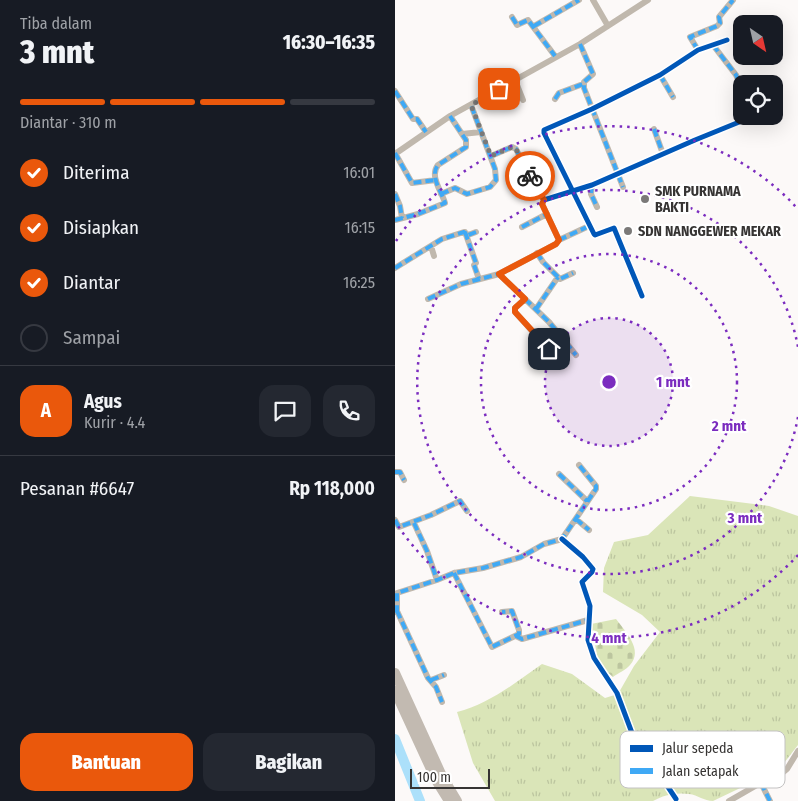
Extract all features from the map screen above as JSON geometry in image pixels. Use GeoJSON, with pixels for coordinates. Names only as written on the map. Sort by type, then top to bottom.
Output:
{"type":"FeatureCollection","features":[{"type":"Feature","properties":{"kind":"highway"},"geometry":{"type":"LineString","coordinates":[[395,673],[442,776],[457,801]]}},
{"type":"Feature","properties":{"kind":"highway"},"geometry":{"type":"LineString","coordinates":[[395,691],[436,780],[449,801]]}},
{"type":"Feature","properties":{"kind":"street"},"geometry":{"type":"LineString","coordinates":[[533,26],[579,0]]}},
{"type":"Feature","properties":{"kind":"street"},"geometry":{"type":"LineString","coordinates":[[593,0],[608,26]]}},
{"type":"Feature","properties":{"kind":"street"},"geometry":{"type":"LineString","coordinates":[[436,180],[413,184],[395,154],[450,116],[555,56],[580,44],[648,0]]}},
{"type":"Feature","properties":{"kind":"street"},"geometry":{"type":"LineString","coordinates":[[698,50],[690,36],[717,26],[720,23],[719,17],[733,0]]}},
{"type":"Feature","properties":{"kind":"street"},"geometry":{"type":"LineString","coordinates":[[513,17],[517,25],[527,20],[555,56]]}},
{"type":"Feature","properties":{"kind":"street"},"geometry":{"type":"LineString","coordinates":[[642,296],[613,228],[594,235],[543,131],[660,75],[698,50],[727,40]]}},
{"type":"Feature","properties":{"kind":"street"},"geometry":{"type":"LineString","coordinates":[[555,99],[559,93],[583,84],[593,75],[580,44]]}},
{"type":"Feature","properties":{"kind":"street"},"geometry":{"type":"LineString","coordinates":[[713,45],[735,75]]}},
{"type":"Feature","properties":{"kind":"street"},"geometry":{"type":"LineString","coordinates":[[660,75],[673,97]]}},
{"type":"Feature","properties":{"kind":"street"},"geometry":{"type":"LineString","coordinates":[[515,80],[523,100]]}},
{"type":"Feature","properties":{"kind":"street"},"geometry":{"type":"LineString","coordinates":[[583,84],[623,187]]}},
{"type":"Feature","properties":{"kind":"street"},"geometry":{"type":"LineString","coordinates":[[397,88],[413,119],[417,119],[426,132]]}},
{"type":"Feature","properties":{"kind":"street"},"geometry":{"type":"LineString","coordinates":[[441,194],[455,188],[467,194],[490,187],[496,182],[497,175],[491,156],[471,105]]}},
{"type":"Feature","properties":{"kind":"street"},"geometry":{"type":"LineString","coordinates":[[395,194],[400,206],[398,219],[445,203],[436,180],[435,168],[467,146],[463,134],[450,116]]}},
{"type":"Feature","properties":{"kind":"street"},"geometry":{"type":"LineString","coordinates":[[544,200],[592,185],[733,125]]}},
{"type":"Feature","properties":{"kind":"street"},"geometry":{"type":"LineString","coordinates":[[654,130],[663,154]]}},
{"type":"Feature","properties":{"kind":"street"},"geometry":{"type":"LineString","coordinates":[[463,134],[481,132]]}},
{"type":"Feature","properties":{"kind":"street"},"geometry":{"type":"LineString","coordinates":[[491,156],[515,147],[535,187],[544,200],[542,204],[559,240]]}},
{"type":"Feature","properties":{"kind":"street"},"geometry":{"type":"LineString","coordinates":[[592,185],[591,194],[597,207]]}},
{"type":"Feature","properties":{"kind":"street"},"geometry":{"type":"LineString","coordinates":[[521,190],[535,187]]}},
{"type":"Feature","properties":{"kind":"street"},"geometry":{"type":"LineString","coordinates":[[522,227],[547,214]]}},
{"type":"Feature","properties":{"kind":"street"},"geometry":{"type":"LineString","coordinates":[[428,299],[461,284],[499,274],[556,244],[559,240],[589,226]]}},
{"type":"Feature","properties":{"kind":"street"},"geometry":{"type":"LineString","coordinates":[[395,268],[442,239],[465,232],[469,235],[476,232]]}},
{"type":"Feature","properties":{"kind":"street"},"geometry":{"type":"LineString","coordinates":[[465,232],[476,263],[474,265],[479,279]]}},
{"type":"Feature","properties":{"kind":"street"},"geometry":{"type":"LineString","coordinates":[[431,246],[434,256]]}},
{"type":"Feature","properties":{"kind":"street"},"geometry":{"type":"LineString","coordinates":[[537,253],[558,277],[562,279],[573,272]]}},
{"type":"Feature","properties":{"kind":"street"},"geometry":{"type":"LineString","coordinates":[[499,274],[549,322],[576,355]]}},
{"type":"Feature","properties":{"kind":"street"},"geometry":{"type":"LineString","coordinates":[[535,309],[558,277]]}},
{"type":"Feature","properties":{"kind":"street"},"geometry":{"type":"LineString","coordinates":[[525,299],[515,308],[515,312],[559,360]]}},
{"type":"Feature","properties":{"kind":"street"},"geometry":{"type":"LineString","coordinates":[[397,593],[454,573],[483,568],[521,557],[544,544],[561,539],[596,489],[596,486],[579,465]]}},
{"type":"Feature","properties":{"kind":"street"},"geometry":{"type":"LineString","coordinates":[[395,472],[400,472],[404,480]]}},
{"type":"Feature","properties":{"kind":"street"},"geometry":{"type":"LineString","coordinates":[[559,474],[587,501]]}},
{"type":"Feature","properties":{"kind":"street"},"geometry":{"type":"LineString","coordinates":[[395,520],[399,526],[414,523],[459,501],[467,511]]}},
{"type":"Feature","properties":{"kind":"street"},"geometry":{"type":"LineString","coordinates":[[576,519],[589,530]]}},
{"type":"Feature","properties":{"kind":"street"},"geometry":{"type":"LineString","coordinates":[[414,523],[437,580]]}},
{"type":"Feature","properties":{"kind":"street"},"geometry":{"type":"LineString","coordinates":[[561,539],[583,557],[593,569],[582,582],[590,606],[588,640],[594,658],[617,693],[631,731]]}},
{"type":"Feature","properties":{"kind":"street"},"geometry":{"type":"LineString","coordinates":[[454,573],[492,647],[516,636],[519,630],[511,611],[502,612]]}},
{"type":"Feature","properties":{"kind":"street"},"geometry":{"type":"LineString","coordinates":[[395,585],[397,593],[396,612],[428,678],[436,686],[442,702]]}},
{"type":"Feature","properties":{"kind":"street"},"geometry":{"type":"LineString","coordinates":[[516,636],[522,638],[588,620]]}},
{"type":"Feature","properties":{"kind":"street"},"geometry":{"type":"LineString","coordinates":[[431,680],[444,675]]}},
{"type":"Feature","properties":{"kind":"street"},"geometry":{"type":"LineString","coordinates":[[785,771],[798,751]]}},
{"type":"Feature","properties":{"kind":"street"},"geometry":{"type":"LineString","coordinates":[[667,788],[675,800]]}},
{"type":"Feature","properties":{"kind":"street"},"geometry":{"type":"LineString","coordinates":[[729,801],[752,788]]}},
{"type":"Feature","properties":{"kind":"street"},"geometry":{"type":"LineString","coordinates":[[764,788],[770,801]]}},
{"type":"Feature","properties":{"kind":"green space"},"geometry":{"type":"Polygon","coordinates":[[[690,496],[769,506],[798,516],[798,745],[785,762],[785,731],[620,731],[620,788],[740,788],[713,801],[680,793],[653,801],[495,801],[473,763],[457,712],[491,698],[542,664],[572,674],[605,698],[618,694],[634,666],[660,632],[642,615],[603,592],[604,568],[614,542],[648,535],[690,496]]]}},
{"type":"Feature","properties":{"kind":"green space"},"geometry":{"type":"Polygon","coordinates":[[[616,619],[632,641],[635,653],[630,665],[613,677],[599,665],[591,624],[616,619]]]}},
{"type":"Feature","properties":{"kind":"waterway"},"geometry":{"type":"LineString","coordinates":[[395,739],[420,801]]}},
{"type":"Feature","properties":{"kind":"marked path"},"geometry":{"type":"LineString","coordinates":[[534,26],[579,0]]}},
{"type":"Feature","properties":{"kind":"marked path"},"geometry":{"type":"LineString","coordinates":[[698,50],[690,37],[717,26],[720,23],[719,17],[733,0]]}},
{"type":"Feature","properties":{"kind":"marked path"},"geometry":{"type":"LineString","coordinates":[[512,17],[517,25],[528,20],[555,56]]}},
{"type":"Feature","properties":{"kind":"marked path"},"geometry":{"type":"LineString","coordinates":[[580,44],[593,74],[584,82],[584,88],[623,187]]}},
{"type":"Feature","properties":{"kind":"marked path"},"geometry":{"type":"LineString","coordinates":[[713,45],[736,75]]}},
{"type":"Feature","properties":{"kind":"marked path"},"geometry":{"type":"LineString","coordinates":[[660,75],[673,97]]}},
{"type":"Feature","properties":{"kind":"marked path"},"geometry":{"type":"LineString","coordinates":[[555,99],[559,93],[583,84]]}},
{"type":"Feature","properties":{"kind":"marked path"},"geometry":{"type":"LineString","coordinates":[[395,91],[413,119],[417,119],[426,132]]}},
{"type":"Feature","properties":{"kind":"marked path"},"geometry":{"type":"LineString","coordinates":[[441,194],[455,188],[467,194],[490,187],[496,180],[495,169],[471,105]]}},
{"type":"Feature","properties":{"kind":"marked path"},"geometry":{"type":"LineString","coordinates":[[395,220],[418,214],[445,203],[435,179],[436,169],[438,165],[466,147],[466,140],[450,116]]}},
{"type":"Feature","properties":{"kind":"marked path"},"geometry":{"type":"LineString","coordinates":[[654,129],[663,154]]}},
{"type":"Feature","properties":{"kind":"marked path"},"geometry":{"type":"LineString","coordinates":[[428,299],[461,284],[499,274],[556,244],[559,240],[542,204],[544,200],[535,187],[516,149],[512,147],[491,156]]}},
{"type":"Feature","properties":{"kind":"marked path"},"geometry":{"type":"LineString","coordinates":[[395,153],[412,183],[436,180]]}},
{"type":"Feature","properties":{"kind":"marked path"},"geometry":{"type":"LineString","coordinates":[[592,185],[591,194],[597,207]]}},
{"type":"Feature","properties":{"kind":"marked path"},"geometry":{"type":"LineString","coordinates":[[521,190],[535,187]]}},
{"type":"Feature","properties":{"kind":"marked path"},"geometry":{"type":"LineString","coordinates":[[395,194],[402,218]]}},
{"type":"Feature","properties":{"kind":"marked path"},"geometry":{"type":"LineString","coordinates":[[522,227],[547,214]]}},
{"type":"Feature","properties":{"kind":"marked path"},"geometry":{"type":"LineString","coordinates":[[559,240],[589,226]]}},
{"type":"Feature","properties":{"kind":"marked path"},"geometry":{"type":"LineString","coordinates":[[395,268],[442,239],[464,232],[468,235],[476,232]]}},
{"type":"Feature","properties":{"kind":"marked path"},"geometry":{"type":"LineString","coordinates":[[465,232],[476,263],[474,265],[479,279]]}},
{"type":"Feature","properties":{"kind":"marked path"},"geometry":{"type":"LineString","coordinates":[[537,253],[560,279],[573,273]]}},
{"type":"Feature","properties":{"kind":"marked path"},"geometry":{"type":"LineString","coordinates":[[499,274],[549,322],[576,355]]}},
{"type":"Feature","properties":{"kind":"marked path"},"geometry":{"type":"LineString","coordinates":[[536,309],[558,277]]}},
{"type":"Feature","properties":{"kind":"marked path"},"geometry":{"type":"LineString","coordinates":[[525,299],[515,308],[515,312],[559,361]]}},
{"type":"Feature","properties":{"kind":"marked path"},"geometry":{"type":"LineString","coordinates":[[395,612],[397,611],[397,593],[454,573],[483,568],[521,557],[544,544],[562,539],[596,489],[596,486],[579,465]]}},
{"type":"Feature","properties":{"kind":"marked path"},"geometry":{"type":"LineString","coordinates":[[395,472],[400,472],[404,480]]}},
{"type":"Feature","properties":{"kind":"marked path"},"geometry":{"type":"LineString","coordinates":[[559,474],[587,501]]}},
{"type":"Feature","properties":{"kind":"marked path"},"geometry":{"type":"LineString","coordinates":[[395,520],[399,527],[431,515],[460,501],[467,511]]}},
{"type":"Feature","properties":{"kind":"marked path"},"geometry":{"type":"LineString","coordinates":[[576,519],[589,530]]}},
{"type":"Feature","properties":{"kind":"marked path"},"geometry":{"type":"LineString","coordinates":[[414,523],[427,551],[437,580]]}},
{"type":"Feature","properties":{"kind":"marked path"},"geometry":{"type":"LineString","coordinates":[[454,573],[492,647],[519,634],[512,611],[502,612]]}},
{"type":"Feature","properties":{"kind":"marked path"},"geometry":{"type":"LineString","coordinates":[[397,611],[428,678],[436,687],[442,702]]}},
{"type":"Feature","properties":{"kind":"marked path"},"geometry":{"type":"LineString","coordinates":[[516,636],[522,639],[588,620]]}},
{"type":"Feature","properties":{"kind":"marked path"},"geometry":{"type":"LineString","coordinates":[[431,680],[444,675]]}},
{"type":"Feature","properties":{"kind":"marked path"},"geometry":{"type":"LineString","coordinates":[[764,788],[770,801]]}},
{"type":"Feature","properties":{"kind":"cycle path"},"geometry":{"type":"LineString","coordinates":[[642,296],[614,228],[594,234],[544,130],[592,109],[660,75],[698,50],[727,40]]}},
{"type":"Feature","properties":{"kind":"cycle path"},"geometry":{"type":"LineString","coordinates":[[544,200],[592,185],[733,125]]}},
{"type":"Feature","properties":{"kind":"cycle path"},"geometry":{"type":"LineString","coordinates":[[562,539],[583,557],[593,569],[582,582],[590,606],[588,640],[594,658],[617,693],[631,731]]}},
{"type":"Feature","properties":{"kind":"cycle path"},"geometry":{"type":"LineString","coordinates":[[669,788],[676,799]]}},
{"type":"Feature","properties":{"kind":"way so far"},"geometry":{"type":"LineString","coordinates":[[499,89],[471,105],[491,156],[515,147],[530,176]]}},
{"type":"Feature","properties":{"kind":"place","name":"SMK PURNAMA BAKTI"},"geometry":{"type":"Point","coordinates":[645,199]}},
{"type":"Feature","properties":{"kind":"place","name":"SDN NANGGEWER MEKAR"},"geometry":{"type":"Point","coordinates":[628,231]}},
{"type":"Feature","properties":{"kind":"route"},"geometry":{"type":"LineString","coordinates":[[530,176],[544,200],[542,204],[559,240],[556,244],[499,274],[525,299],[515,308],[515,312],[549,349]]}}]}
